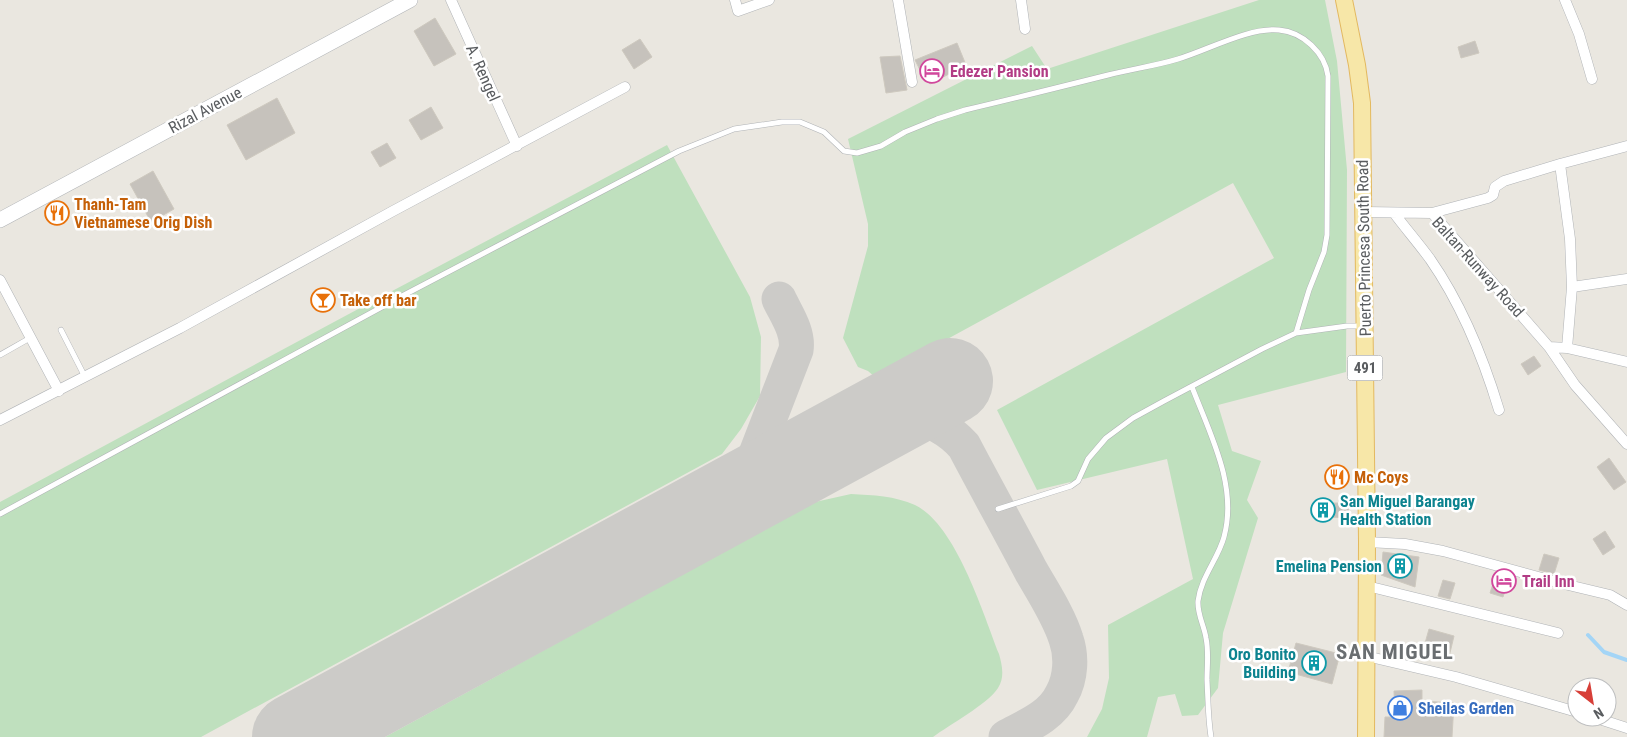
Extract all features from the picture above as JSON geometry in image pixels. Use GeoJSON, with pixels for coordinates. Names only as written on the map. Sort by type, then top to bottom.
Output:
{"type":"FeatureCollection","features":[{"type":"Feature","properties":{"kind":"main road","name":"Puerto Princesa South Road"},"geometry":{"type":"LineString","coordinates":[[1344,0],[1357,65],[1362,103],[1365,212],[1366,737]]}},
{"type":"Feature","properties":{"kind":"street","name":"Rizal Avenue"},"geometry":{"type":"LineString","coordinates":[[0,220],[410,0]]}},
{"type":"Feature","properties":{"kind":"street","name":"A. Rengel"},"geometry":{"type":"LineString","coordinates":[[451,0],[517,146]]}},
{"type":"Feature","properties":{"kind":"street"},"geometry":{"type":"LineString","coordinates":[[735,0],[738,11],[768,0]]}},
{"type":"Feature","properties":{"kind":"street"},"geometry":{"type":"LineString","coordinates":[[898,0],[912,82]]}},
{"type":"Feature","properties":{"kind":"street"},"geometry":{"type":"LineString","coordinates":[[1020,0],[1025,30]]}},
{"type":"Feature","properties":{"kind":"street"},"geometry":{"type":"LineString","coordinates":[[1565,0],[1579,34],[1592,79]]}},
{"type":"Feature","properties":{"kind":"street"},"geometry":{"type":"LineString","coordinates":[[0,420],[86,377],[625,87]]}},
{"type":"Feature","properties":{"kind":"street"},"geometry":{"type":"LineString","coordinates":[[1432,213],[1488,198],[1493,195],[1495,187],[1500,183],[1627,146]]}},
{"type":"Feature","properties":{"kind":"street"},"geometry":{"type":"LineString","coordinates":[[1560,164],[1570,238],[1572,287],[1567,348]]}},
{"type":"Feature","properties":{"kind":"street","name":"Baltan-Runway Road"},"geometry":{"type":"LineString","coordinates":[[1365,212],[1394,214],[1432,213],[1549,347],[1575,385],[1627,444]]}},
{"type":"Feature","properties":{"kind":"street"},"geometry":{"type":"LineString","coordinates":[[1394,214],[1430,260],[1464,317],[1489,376],[1499,410]]}},
{"type":"Feature","properties":{"kind":"street"},"geometry":{"type":"LineString","coordinates":[[1572,287],[1627,279]]}},
{"type":"Feature","properties":{"kind":"street"},"geometry":{"type":"LineString","coordinates":[[0,280],[59,391]]}},
{"type":"Feature","properties":{"kind":"street"},"geometry":{"type":"LineString","coordinates":[[1549,347],[1567,348],[1627,362]]}},
{"type":"Feature","properties":{"kind":"street"},"geometry":{"type":"LineString","coordinates":[[1367,542],[1405,544],[1443,551],[1610,595],[1627,605]]}},
{"type":"Feature","properties":{"kind":"street"},"geometry":{"type":"LineString","coordinates":[[1366,586],[1558,633]]}},
{"type":"Feature","properties":{"kind":"street"},"geometry":{"type":"LineString","coordinates":[[1366,656],[1456,677],[1567,709]]}},
{"type":"Feature","properties":{"kind":"lane"},"geometry":{"type":"LineString","coordinates":[[0,514],[422,285],[679,151],[734,129],[782,122],[800,122],[824,132],[844,150],[857,153],[881,146],[913,129],[965,110],[1178,59],[1268,30],[1289,31],[1312,45],[1324,61],[1328,76],[1327,235],[1324,252],[1309,290],[1296,333]]}},
{"type":"Feature","properties":{"kind":"lane"},"geometry":{"type":"LineString","coordinates":[[998,509],[1071,486],[1078,482],[1088,459],[1106,438],[1133,418],[1262,349],[1296,333],[1347,326],[1365,326]]}},
{"type":"Feature","properties":{"kind":"lane"},"geometry":{"type":"LineString","coordinates":[[61,330],[86,377]]}},
{"type":"Feature","properties":{"kind":"lane"},"geometry":{"type":"LineString","coordinates":[[0,355],[30,338]]}},
{"type":"Feature","properties":{"kind":"lane"},"geometry":{"type":"LineString","coordinates":[[1192,387],[1223,468],[1227,490],[1226,528],[1223,541],[1209,569],[1198,600],[1200,618],[1206,638],[1208,711],[1211,737]]}},
{"type":"Feature","properties":{"kind":"green space"},"geometry":{"type":"Polygon","coordinates":[[[1259,0],[1325,0],[1337,61],[1347,170],[1346,372],[1218,405],[1232,451],[1261,461],[1247,500],[1258,518],[1223,633],[1218,688],[1198,715],[1182,716],[1175,694],[1158,697],[1147,737],[1087,737],[1102,709],[1109,678],[1108,625],[1193,579],[1167,459],[1037,490],[997,410],[1274,258],[1233,183],[876,378],[868,371],[858,367],[843,338],[868,246],[868,224],[848,139],[1032,46],[1047,69],[1259,0]]]}},
{"type":"Feature","properties":{"kind":"green space"},"geometry":{"type":"Polygon","coordinates":[[[667,145],[750,297],[761,337],[760,396],[741,429],[722,454],[201,737],[0,737],[0,502],[667,145]]]}},
{"type":"Feature","properties":{"kind":"green space"},"geometry":{"type":"Polygon","coordinates":[[[851,494],[900,500],[915,505],[930,515],[955,550],[966,572],[999,654],[1002,675],[998,688],[986,701],[933,737],[385,737],[815,502],[851,494]]]}},
{"type":"Feature","properties":{"kind":"building"},"geometry":{"type":"Polygon","coordinates":[[[435,18],[456,54],[434,66],[414,31],[435,18]]]}},
{"type":"Feature","properties":{"kind":"building"},"geometry":{"type":"Polygon","coordinates":[[[640,39],[652,57],[634,69],[622,50],[640,39]]]}},
{"type":"Feature","properties":{"kind":"building"},"geometry":{"type":"Polygon","coordinates":[[[1475,41],[1479,53],[1461,58],[1458,47],[1475,41]]]}},
{"type":"Feature","properties":{"kind":"building"},"geometry":{"type":"Polygon","coordinates":[[[957,43],[966,65],[930,84],[926,73],[922,74],[915,60],[957,43]]]}},
{"type":"Feature","properties":{"kind":"building"},"geometry":{"type":"Polygon","coordinates":[[[900,56],[907,90],[886,93],[880,57],[900,56]]]}},
{"type":"Feature","properties":{"kind":"building"},"geometry":{"type":"Polygon","coordinates":[[[277,98],[295,133],[246,160],[227,125],[277,98]]]}},
{"type":"Feature","properties":{"kind":"building"},"geometry":{"type":"Polygon","coordinates":[[[431,107],[443,128],[421,140],[409,120],[431,107]]]}},
{"type":"Feature","properties":{"kind":"building"},"geometry":{"type":"Polygon","coordinates":[[[387,143],[396,158],[380,167],[371,152],[387,143]]]}},
{"type":"Feature","properties":{"kind":"building"},"geometry":{"type":"Polygon","coordinates":[[[153,171],[174,209],[151,222],[130,184],[153,171]]]}},
{"type":"Feature","properties":{"kind":"building"},"geometry":{"type":"Polygon","coordinates":[[[1534,356],[1541,366],[1528,375],[1521,364],[1534,356]]]}},
{"type":"Feature","properties":{"kind":"building"},"geometry":{"type":"Polygon","coordinates":[[[1609,458],[1626,482],[1614,490],[1597,467],[1609,458]]]}},
{"type":"Feature","properties":{"kind":"building"},"geometry":{"type":"Polygon","coordinates":[[[1314,503],[1349,503],[1348,518],[1314,516],[1314,503]]]}},
{"type":"Feature","properties":{"kind":"building"},"geometry":{"type":"Polygon","coordinates":[[[1605,531],[1615,547],[1603,555],[1593,539],[1605,531]]]}},
{"type":"Feature","properties":{"kind":"building","name":"Emelina Pension"},"geometry":{"type":"Polygon","coordinates":[[[1383,552],[1419,557],[1415,587],[1381,575],[1383,552]]]}},
{"type":"Feature","properties":{"kind":"building"},"geometry":{"type":"Polygon","coordinates":[[[1544,554],[1559,558],[1554,574],[1539,570],[1544,554]]]}},
{"type":"Feature","properties":{"kind":"building"},"geometry":{"type":"Polygon","coordinates":[[[1496,575],[1509,579],[1503,597],[1490,593],[1496,575]]]}},
{"type":"Feature","properties":{"kind":"building"},"geometry":{"type":"Polygon","coordinates":[[[1443,580],[1455,583],[1450,599],[1438,596],[1443,580]]]}},
{"type":"Feature","properties":{"kind":"building"},"geometry":{"type":"Polygon","coordinates":[[[1429,629],[1454,636],[1448,661],[1422,654],[1429,629]]]}},
{"type":"Feature","properties":{"kind":"building","name":"Oro Bonito Building"},"geometry":{"type":"Polygon","coordinates":[[[1296,643],[1340,654],[1332,684],[1288,672],[1296,643]]]}},
{"type":"Feature","properties":{"kind":"building"},"geometry":{"type":"Polygon","coordinates":[[[1422,690],[1422,701],[1454,703],[1452,737],[1384,737],[1385,717],[1395,717],[1394,691],[1422,690]]]}},
{"type":"Feature","properties":{"kind":"waterway"},"geometry":{"type":"LineString","coordinates":[[1588,635],[1604,652],[1627,660]]}},
{"type":"Feature","properties":{"kind":"taxiway"},"geometry":{"type":"LineString","coordinates":[[727,502],[744,480],[752,464],[796,350],[794,330],[779,299]]}},
{"type":"Feature","properties":{"kind":"taxiway"},"geometry":{"type":"LineString","coordinates":[[870,425],[897,419],[914,418],[943,428],[964,446],[1059,622],[1069,653],[1070,667],[1065,688],[1057,702],[1045,715],[1006,737]]}},
{"type":"Feature","properties":{"kind":"runway"},"geometry":{"type":"LineString","coordinates":[[295,737],[950,381]]}},
{"type":"Feature","properties":{"kind":"place","name":"Edezer Pansion"},"geometry":{"type":"Point","coordinates":[932,71]}},
{"type":"Feature","properties":{"kind":"place","name":"Thanh-Tam Vietnamese Orig Dish"},"geometry":{"type":"Point","coordinates":[57,213]}},
{"type":"Feature","properties":{"kind":"place","name":"Take off bar"},"geometry":{"type":"Point","coordinates":[323,300]}},
{"type":"Feature","properties":{"kind":"place","name":"Mc Coys"},"geometry":{"type":"Point","coordinates":[1337,477]}},
{"type":"Feature","properties":{"kind":"place","name":"San Miguel Barangay Health Station"},"geometry":{"type":"Point","coordinates":[1323,510]}},
{"type":"Feature","properties":{"kind":"place","name":"Emelina Pension"},"geometry":{"type":"Point","coordinates":[1400,566]}},
{"type":"Feature","properties":{"kind":"place","name":"Trail Inn"},"geometry":{"type":"Point","coordinates":[1504,581]}},
{"type":"Feature","properties":{"kind":"place","name":"Oro Bonito Building"},"geometry":{"type":"Point","coordinates":[1314,663]}},
{"type":"Feature","properties":{"kind":"place","name":"Sheilas Garden"},"geometry":{"type":"Point","coordinates":[1400,708]}},
{"type":"Feature","properties":{"kind":"district","name":"SAN MIGUEL"},"geometry":{"type":"Point","coordinates":[1395,652]}}]}
